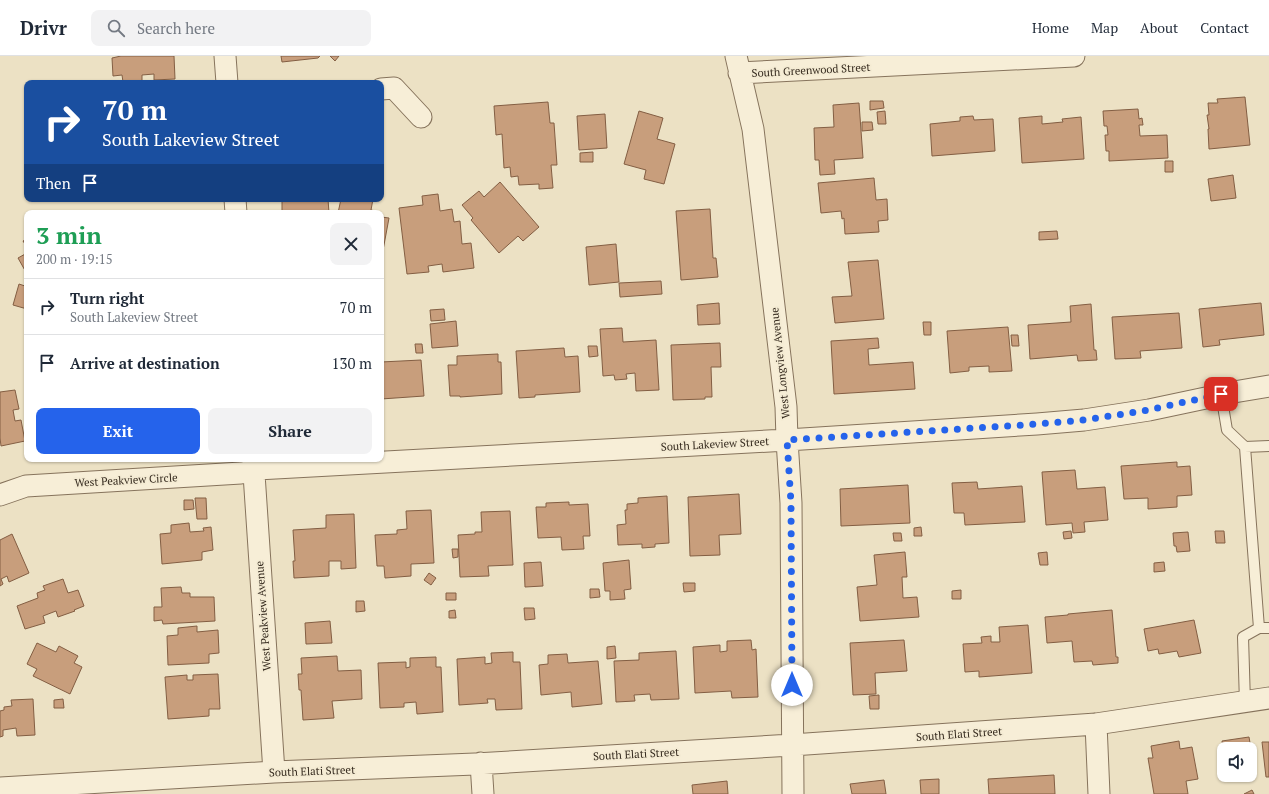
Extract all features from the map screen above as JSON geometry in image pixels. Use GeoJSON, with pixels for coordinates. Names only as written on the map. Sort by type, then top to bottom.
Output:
{"type":"FeatureCollection","features":[{"type":"Feature","properties":{"kind":"street"},"geometry":{"type":"LineString","coordinates":[[225,56],[227,80]]}},
{"type":"Feature","properties":{"kind":"street","name":"South Greenwood Street"},"geometry":{"type":"LineString","coordinates":[[737,65],[1074,56]]}},
{"type":"Feature","properties":{"kind":"street","name":"West Longview Avenue"},"geometry":{"type":"LineString","coordinates":[[737,65],[753,129],[786,407],[791,503],[793,794]]}},
{"type":"Feature","properties":{"kind":"street"},"geometry":{"type":"LineString","coordinates":[[384,89],[394,88],[421,117]]}},
{"type":"Feature","properties":{"kind":"street","name":"South Lakeview Street"},"geometry":{"type":"LineString","coordinates":[[253,465],[257,469],[787,440],[1038,424],[1084,420],[1149,410],[1221,394],[1269,386]]}},
{"type":"Feature","properties":{"kind":"street","name":"West Peakview Circle"},"geometry":{"type":"LineString","coordinates":[[0,495],[26,486],[241,473],[253,465]]}},
{"type":"Feature","properties":{"kind":"street","name":"West Peakview Avenue"},"geometry":{"type":"LineString","coordinates":[[253,465],[274,772]]}},
{"type":"Feature","properties":{"kind":"street","name":"South Elati Street"},"geometry":{"type":"LineString","coordinates":[[0,788],[171,786],[274,772],[482,763],[792,746],[1096,724],[1245,703],[1269,698]]}},
{"type":"Feature","properties":{"kind":"street"},"geometry":{"type":"LineString","coordinates":[[1096,724],[1099,794]]}},
{"type":"Feature","properties":{"kind":"street"},"geometry":{"type":"LineString","coordinates":[[482,763],[483,794]]}},
{"type":"Feature","properties":{"kind":"lane"},"geometry":{"type":"LineString","coordinates":[[1221,394],[1227,430],[1246,447],[1269,446]]}},
{"type":"Feature","properties":{"kind":"lane"},"geometry":{"type":"LineString","coordinates":[[1246,447],[1258,628]]}},
{"type":"Feature","properties":{"kind":"lane"},"geometry":{"type":"LineString","coordinates":[[1245,703],[1243,637],[1258,628],[1269,628]]}},
{"type":"Feature","properties":{"kind":"building"},"geometry":{"type":"Polygon","coordinates":[[[121,56],[174,56],[175,79],[154,80],[154,74],[142,75],[142,80],[123,80],[122,75],[113,76],[112,58],[121,56]]]}},
{"type":"Feature","properties":{"kind":"building"},"geometry":{"type":"Polygon","coordinates":[[[281,56],[320,56],[318,58],[282,62],[281,56]]]}},
{"type":"Feature","properties":{"kind":"building"},"geometry":{"type":"Polygon","coordinates":[[[330,56],[339,56],[335,61],[330,56]]]}},
{"type":"Feature","properties":{"kind":"building"},"geometry":{"type":"Polygon","coordinates":[[[1245,97],[1250,145],[1209,149],[1207,115],[1209,115],[1208,103],[1218,103],[1217,99],[1245,97]]]}},
{"type":"Feature","properties":{"kind":"building"},"geometry":{"type":"Polygon","coordinates":[[[870,101],[883,101],[884,108],[870,110],[870,101]]]}},
{"type":"Feature","properties":{"kind":"building"},"geometry":{"type":"Polygon","coordinates":[[[548,102],[550,123],[554,123],[557,165],[551,165],[553,188],[539,189],[539,184],[519,185],[518,176],[511,177],[510,167],[504,168],[502,134],[496,135],[494,106],[548,102]]]}},
{"type":"Feature","properties":{"kind":"building"},"geometry":{"type":"Polygon","coordinates":[[[859,103],[863,158],[834,160],[835,174],[820,175],[819,160],[815,160],[814,128],[834,127],[833,105],[859,103]]]}},
{"type":"Feature","properties":{"kind":"building"},"geometry":{"type":"Polygon","coordinates":[[[1138,109],[1139,119],[1142,118],[1143,125],[1139,125],[1140,136],[1167,135],[1168,158],[1109,161],[1109,151],[1106,151],[1105,135],[1108,135],[1107,126],[1104,126],[1103,111],[1138,109]]]}},
{"type":"Feature","properties":{"kind":"building"},"geometry":{"type":"Polygon","coordinates":[[[639,111],[663,118],[657,139],[675,144],[664,184],[644,179],[646,170],[624,164],[639,111]]]}},
{"type":"Feature","properties":{"kind":"building"},"geometry":{"type":"Polygon","coordinates":[[[885,111],[886,124],[878,124],[877,112],[885,111]]]}},
{"type":"Feature","properties":{"kind":"building"},"geometry":{"type":"Polygon","coordinates":[[[605,114],[607,148],[579,150],[577,116],[605,114]]]}},
{"type":"Feature","properties":{"kind":"building"},"geometry":{"type":"Polygon","coordinates":[[[973,116],[974,120],[993,119],[995,151],[932,156],[930,124],[960,121],[960,117],[973,116]]]}},
{"type":"Feature","properties":{"kind":"building"},"geometry":{"type":"Polygon","coordinates":[[[1042,116],[1042,124],[1063,122],[1062,119],[1081,117],[1084,159],[1022,163],[1019,118],[1042,116]]]}},
{"type":"Feature","properties":{"kind":"building"},"geometry":{"type":"Polygon","coordinates":[[[862,122],[872,122],[873,130],[862,131],[862,122]]]}},
{"type":"Feature","properties":{"kind":"building"},"geometry":{"type":"Polygon","coordinates":[[[593,152],[593,162],[580,162],[580,153],[593,152]]]}},
{"type":"Feature","properties":{"kind":"building"},"geometry":{"type":"Polygon","coordinates":[[[1165,161],[1173,161],[1173,172],[1165,172],[1165,161]]]}},
{"type":"Feature","properties":{"kind":"building"},"geometry":{"type":"Polygon","coordinates":[[[1233,175],[1236,198],[1211,201],[1208,179],[1233,175]]]}},
{"type":"Feature","properties":{"kind":"building"},"geometry":{"type":"Polygon","coordinates":[[[874,178],[876,200],[887,199],[888,220],[878,221],[879,232],[845,234],[844,218],[842,219],[841,211],[821,213],[818,183],[874,178]]]}},
{"type":"Feature","properties":{"kind":"building"},"geometry":{"type":"Polygon","coordinates":[[[500,182],[539,227],[523,241],[518,236],[499,253],[471,220],[473,218],[462,205],[479,191],[484,197],[500,182]]]}},
{"type":"Feature","properties":{"kind":"building"},"geometry":{"type":"Polygon","coordinates":[[[438,194],[440,211],[452,209],[454,222],[460,221],[462,244],[471,243],[474,268],[443,272],[442,264],[428,266],[429,272],[407,274],[399,208],[423,205],[422,196],[438,194]]]}},
{"type":"Feature","properties":{"kind":"building"},"geometry":{"type":"Polygon","coordinates":[[[282,202],[328,202],[329,210],[282,210],[282,202]]]}},
{"type":"Feature","properties":{"kind":"building"},"geometry":{"type":"Polygon","coordinates":[[[340,202],[372,202],[371,210],[339,210],[340,202]]]}},
{"type":"Feature","properties":{"kind":"building"},"geometry":{"type":"Polygon","coordinates":[[[710,209],[713,258],[716,258],[718,277],[681,280],[676,211],[710,209]]]}},
{"type":"Feature","properties":{"kind":"building"},"geometry":{"type":"Polygon","coordinates":[[[384,217],[389,218],[384,245],[384,217]]]}},
{"type":"Feature","properties":{"kind":"building"},"geometry":{"type":"Polygon","coordinates":[[[1057,231],[1058,239],[1039,240],[1039,232],[1057,231]]]}},
{"type":"Feature","properties":{"kind":"building"},"geometry":{"type":"Polygon","coordinates":[[[616,244],[619,282],[589,285],[586,247],[616,244]]]}},
{"type":"Feature","properties":{"kind":"building"},"geometry":{"type":"Polygon","coordinates":[[[24,255],[24,269],[18,258],[24,255]]]}},
{"type":"Feature","properties":{"kind":"building"},"geometry":{"type":"Polygon","coordinates":[[[878,260],[884,319],[835,323],[832,297],[852,296],[848,262],[878,260]]]}},
{"type":"Feature","properties":{"kind":"building"},"geometry":{"type":"Polygon","coordinates":[[[661,281],[662,294],[620,297],[619,283],[661,281]]]}},
{"type":"Feature","properties":{"kind":"building"},"geometry":{"type":"Polygon","coordinates":[[[19,284],[24,286],[24,308],[13,305],[19,284]]]}},
{"type":"Feature","properties":{"kind":"building"},"geometry":{"type":"Polygon","coordinates":[[[719,303],[720,324],[698,325],[697,305],[719,303]]]}},
{"type":"Feature","properties":{"kind":"building"},"geometry":{"type":"Polygon","coordinates":[[[1261,303],[1264,335],[1219,340],[1220,345],[1203,347],[1199,309],[1261,303]]]}},
{"type":"Feature","properties":{"kind":"building"},"geometry":{"type":"Polygon","coordinates":[[[1091,304],[1094,350],[1096,350],[1097,360],[1078,361],[1077,355],[1030,359],[1028,325],[1071,322],[1070,306],[1091,304]]]}},
{"type":"Feature","properties":{"kind":"building"},"geometry":{"type":"Polygon","coordinates":[[[444,309],[445,320],[431,321],[430,310],[444,309]]]}},
{"type":"Feature","properties":{"kind":"building"},"geometry":{"type":"Polygon","coordinates":[[[1179,313],[1182,348],[1140,351],[1141,358],[1115,359],[1112,317],[1179,313]]]}},
{"type":"Feature","properties":{"kind":"building"},"geometry":{"type":"Polygon","coordinates":[[[456,321],[458,346],[432,348],[430,324],[456,321]]]}},
{"type":"Feature","properties":{"kind":"building"},"geometry":{"type":"Polygon","coordinates":[[[923,322],[931,322],[931,335],[924,335],[923,322]]]}},
{"type":"Feature","properties":{"kind":"building"},"geometry":{"type":"Polygon","coordinates":[[[1008,327],[1012,371],[989,372],[989,366],[969,367],[969,371],[950,373],[947,331],[1008,327]]]}},
{"type":"Feature","properties":{"kind":"building"},"geometry":{"type":"Polygon","coordinates":[[[622,328],[623,342],[656,340],[659,390],[636,391],[635,373],[626,374],[627,379],[615,380],[614,375],[603,376],[600,329],[622,328]]]}},
{"type":"Feature","properties":{"kind":"building"},"geometry":{"type":"Polygon","coordinates":[[[1011,335],[1018,335],[1019,346],[1012,346],[1011,335]]]}},
{"type":"Feature","properties":{"kind":"building"},"geometry":{"type":"Polygon","coordinates":[[[878,338],[879,348],[868,349],[869,365],[913,362],[915,389],[834,394],[831,341],[878,338]]]}},
{"type":"Feature","properties":{"kind":"building"},"geometry":{"type":"Polygon","coordinates":[[[720,343],[721,367],[711,367],[712,397],[705,397],[705,399],[673,400],[671,345],[720,343]]]}},
{"type":"Feature","properties":{"kind":"building"},"geometry":{"type":"Polygon","coordinates":[[[415,344],[422,344],[423,353],[416,353],[415,344]]]}},
{"type":"Feature","properties":{"kind":"building"},"geometry":{"type":"Polygon","coordinates":[[[588,346],[597,346],[598,356],[589,357],[588,346]]]}},
{"type":"Feature","properties":{"kind":"building"},"geometry":{"type":"Polygon","coordinates":[[[564,348],[565,357],[578,356],[580,392],[535,395],[535,397],[519,398],[516,351],[564,348]]]}},
{"type":"Feature","properties":{"kind":"building"},"geometry":{"type":"Polygon","coordinates":[[[498,354],[498,362],[501,362],[502,394],[460,397],[450,396],[448,365],[457,365],[457,356],[498,354]]]}},
{"type":"Feature","properties":{"kind":"building"},"geometry":{"type":"Polygon","coordinates":[[[421,360],[424,396],[384,399],[384,362],[421,360]]]}},
{"type":"Feature","properties":{"kind":"building"},"geometry":{"type":"Polygon","coordinates":[[[15,390],[19,409],[13,410],[15,421],[21,420],[24,441],[1,446],[0,392],[15,390]]]}},
{"type":"Feature","properties":{"kind":"building"},"geometry":{"type":"Polygon","coordinates":[[[1177,462],[1177,467],[1190,466],[1192,495],[1177,496],[1177,507],[1148,509],[1148,498],[1124,499],[1121,466],[1177,462]]]}},
{"type":"Feature","properties":{"kind":"building"},"geometry":{"type":"Polygon","coordinates":[[[1075,470],[1077,489],[1105,487],[1108,520],[1084,522],[1085,532],[1073,533],[1072,523],[1046,525],[1042,472],[1075,470]]]}},
{"type":"Feature","properties":{"kind":"building"},"geometry":{"type":"Polygon","coordinates":[[[977,482],[978,489],[1022,486],[1025,522],[965,525],[964,513],[954,513],[952,483],[977,482]]]}},
{"type":"Feature","properties":{"kind":"building"},"geometry":{"type":"Polygon","coordinates":[[[908,485],[910,523],[841,526],[840,489],[908,485]]]}},
{"type":"Feature","properties":{"kind":"building"},"geometry":{"type":"Polygon","coordinates":[[[739,494],[741,534],[719,535],[720,555],[690,556],[688,497],[739,494]]]}},
{"type":"Feature","properties":{"kind":"building"},"geometry":{"type":"Polygon","coordinates":[[[667,496],[669,543],[655,544],[655,547],[642,548],[642,544],[618,545],[617,525],[626,524],[625,510],[627,510],[627,504],[638,503],[638,498],[667,496]]]}},
{"type":"Feature","properties":{"kind":"building"},"geometry":{"type":"Polygon","coordinates":[[[195,498],[206,498],[207,519],[197,519],[195,498]]]}},
{"type":"Feature","properties":{"kind":"building"},"geometry":{"type":"Polygon","coordinates":[[[184,500],[193,500],[194,509],[184,510],[184,500]]]}},
{"type":"Feature","properties":{"kind":"building"},"geometry":{"type":"Polygon","coordinates":[[[569,502],[569,505],[588,504],[590,536],[583,536],[584,549],[562,550],[561,537],[538,538],[536,507],[546,507],[546,503],[569,502]]]}},
{"type":"Feature","properties":{"kind":"building"},"geometry":{"type":"Polygon","coordinates":[[[431,510],[434,563],[411,564],[411,576],[385,578],[384,566],[377,566],[375,535],[397,534],[397,530],[407,529],[406,511],[431,510]]]}},
{"type":"Feature","properties":{"kind":"building"},"geometry":{"type":"Polygon","coordinates":[[[510,511],[513,565],[488,566],[489,576],[460,577],[458,535],[482,532],[481,512],[510,511]]]}},
{"type":"Feature","properties":{"kind":"building"},"geometry":{"type":"Polygon","coordinates":[[[354,514],[356,568],[341,569],[341,561],[329,561],[329,576],[294,578],[293,561],[295,561],[293,530],[326,528],[326,515],[354,514]]]}},
{"type":"Feature","properties":{"kind":"building"},"geometry":{"type":"Polygon","coordinates":[[[189,523],[190,532],[204,531],[203,528],[211,527],[213,550],[202,552],[202,560],[162,564],[160,534],[171,533],[171,525],[189,523]]]}},
{"type":"Feature","properties":{"kind":"building"},"geometry":{"type":"Polygon","coordinates":[[[921,527],[922,536],[914,536],[914,528],[921,527]]]}},
{"type":"Feature","properties":{"kind":"building"},"geometry":{"type":"Polygon","coordinates":[[[1071,531],[1072,538],[1064,539],[1063,532],[1071,531]]]}},
{"type":"Feature","properties":{"kind":"building"},"geometry":{"type":"Polygon","coordinates":[[[1215,531],[1224,531],[1225,543],[1216,543],[1215,531]]]}},
{"type":"Feature","properties":{"kind":"building"},"geometry":{"type":"Polygon","coordinates":[[[1188,532],[1190,551],[1177,552],[1176,546],[1174,546],[1173,533],[1188,532]]]}},
{"type":"Feature","properties":{"kind":"building"},"geometry":{"type":"Polygon","coordinates":[[[893,533],[901,533],[902,541],[894,541],[893,533]]]}},
{"type":"Feature","properties":{"kind":"building"},"geometry":{"type":"Polygon","coordinates":[[[12,534],[29,573],[9,582],[7,576],[1,579],[3,584],[0,586],[0,540],[12,534]]]}},
{"type":"Feature","properties":{"kind":"building"},"geometry":{"type":"Polygon","coordinates":[[[452,549],[458,549],[458,557],[453,558],[452,549]]]}},
{"type":"Feature","properties":{"kind":"building"},"geometry":{"type":"Polygon","coordinates":[[[905,552],[907,577],[902,577],[903,598],[917,597],[919,617],[860,621],[857,587],[877,585],[874,555],[905,552]]]}},
{"type":"Feature","properties":{"kind":"building"},"geometry":{"type":"Polygon","coordinates":[[[1047,552],[1048,565],[1040,565],[1038,553],[1047,552]]]}},
{"type":"Feature","properties":{"kind":"building"},"geometry":{"type":"Polygon","coordinates":[[[629,560],[631,589],[624,590],[625,599],[610,600],[610,591],[605,591],[603,563],[629,560]]]}},
{"type":"Feature","properties":{"kind":"building"},"geometry":{"type":"Polygon","coordinates":[[[541,562],[543,586],[525,587],[524,563],[541,562]]]}},
{"type":"Feature","properties":{"kind":"building"},"geometry":{"type":"Polygon","coordinates":[[[1164,562],[1165,571],[1154,572],[1154,563],[1164,562]]]}},
{"type":"Feature","properties":{"kind":"building"},"geometry":{"type":"Polygon","coordinates":[[[429,573],[436,578],[431,585],[424,580],[429,573]]]}},
{"type":"Feature","properties":{"kind":"building"},"geometry":{"type":"Polygon","coordinates":[[[63,579],[68,593],[78,590],[84,606],[58,617],[56,611],[43,616],[45,623],[25,629],[17,606],[38,598],[37,593],[45,590],[43,586],[63,579]]]}},
{"type":"Feature","properties":{"kind":"building"},"geometry":{"type":"Polygon","coordinates":[[[683,583],[695,583],[695,591],[684,592],[683,583]]]}},
{"type":"Feature","properties":{"kind":"building"},"geometry":{"type":"Polygon","coordinates":[[[181,587],[182,593],[190,593],[190,597],[214,597],[215,621],[163,624],[162,620],[154,621],[154,607],[162,607],[161,588],[181,587]]]}},
{"type":"Feature","properties":{"kind":"building"},"geometry":{"type":"Polygon","coordinates":[[[590,589],[599,589],[600,597],[590,598],[590,589]]]}},
{"type":"Feature","properties":{"kind":"building"},"geometry":{"type":"Polygon","coordinates":[[[961,590],[961,599],[952,599],[952,591],[961,590]]]}},
{"type":"Feature","properties":{"kind":"building"},"geometry":{"type":"Polygon","coordinates":[[[446,593],[456,593],[456,600],[446,600],[446,593]]]}},
{"type":"Feature","properties":{"kind":"building"},"geometry":{"type":"Polygon","coordinates":[[[356,601],[364,601],[365,611],[356,612],[356,601]]]}},
{"type":"Feature","properties":{"kind":"building"},"geometry":{"type":"Polygon","coordinates":[[[524,608],[534,608],[535,619],[525,620],[524,608]]]}},
{"type":"Feature","properties":{"kind":"building"},"geometry":{"type":"Polygon","coordinates":[[[455,610],[456,618],[449,618],[449,611],[455,610]]]}},
{"type":"Feature","properties":{"kind":"building"},"geometry":{"type":"Polygon","coordinates":[[[1112,610],[1116,657],[1118,657],[1118,663],[1093,665],[1092,661],[1074,662],[1072,641],[1047,643],[1045,617],[1112,610]]]}},
{"type":"Feature","properties":{"kind":"building"},"geometry":{"type":"Polygon","coordinates":[[[1194,620],[1201,653],[1179,657],[1177,651],[1159,654],[1158,649],[1148,651],[1144,629],[1194,620]]]}},
{"type":"Feature","properties":{"kind":"building"},"geometry":{"type":"Polygon","coordinates":[[[330,621],[332,643],[306,644],[305,623],[330,621]]]}},
{"type":"Feature","properties":{"kind":"building"},"geometry":{"type":"Polygon","coordinates":[[[1028,625],[1032,673],[979,677],[979,671],[965,672],[963,644],[982,643],[981,637],[991,636],[991,642],[1000,642],[999,627],[1028,625]]]}},
{"type":"Feature","properties":{"kind":"building"},"geometry":{"type":"Polygon","coordinates":[[[197,626],[197,632],[218,630],[219,653],[209,654],[209,663],[168,665],[167,636],[178,635],[178,628],[197,626]]]}},
{"type":"Feature","properties":{"kind":"building"},"geometry":{"type":"Polygon","coordinates":[[[751,640],[752,650],[756,649],[758,697],[732,698],[731,691],[695,693],[693,647],[720,645],[720,652],[727,651],[727,641],[751,640]]]}},
{"type":"Feature","properties":{"kind":"building"},"geometry":{"type":"Polygon","coordinates":[[[904,640],[907,671],[875,673],[876,694],[853,695],[850,643],[904,640]]]}},
{"type":"Feature","properties":{"kind":"building"},"geometry":{"type":"Polygon","coordinates":[[[37,643],[56,652],[59,646],[78,656],[74,663],[82,667],[70,694],[33,676],[37,669],[27,664],[37,643]]]}},
{"type":"Feature","properties":{"kind":"building"},"geometry":{"type":"Polygon","coordinates":[[[615,646],[616,658],[607,659],[607,647],[615,646]]]}},
{"type":"Feature","properties":{"kind":"building"},"geometry":{"type":"Polygon","coordinates":[[[676,651],[679,699],[651,700],[650,694],[634,695],[635,701],[616,702],[614,661],[639,660],[639,653],[676,651]]]}},
{"type":"Feature","properties":{"kind":"building"},"geometry":{"type":"Polygon","coordinates":[[[513,652],[513,662],[520,662],[522,709],[496,710],[495,699],[487,699],[488,703],[459,705],[457,659],[485,657],[485,664],[492,663],[491,653],[513,652]]]}},
{"type":"Feature","properties":{"kind":"building"},"geometry":{"type":"Polygon","coordinates":[[[567,654],[568,663],[598,661],[602,704],[572,707],[571,692],[541,695],[539,665],[548,664],[548,655],[567,654]]]}},
{"type":"Feature","properties":{"kind":"building"},"geometry":{"type":"Polygon","coordinates":[[[337,656],[338,671],[361,670],[362,699],[332,701],[334,718],[303,720],[301,690],[299,690],[298,674],[302,674],[301,658],[337,656]]]}},
{"type":"Feature","properties":{"kind":"building"},"geometry":{"type":"Polygon","coordinates":[[[436,657],[436,667],[441,667],[443,712],[417,714],[416,702],[404,703],[404,707],[380,708],[378,663],[406,662],[406,668],[410,667],[410,658],[436,657]]]}},
{"type":"Feature","properties":{"kind":"building"},"geometry":{"type":"Polygon","coordinates":[[[218,674],[220,709],[209,709],[209,716],[168,719],[165,677],[187,675],[187,680],[193,680],[193,675],[218,674]]]}},
{"type":"Feature","properties":{"kind":"building"},"geometry":{"type":"Polygon","coordinates":[[[879,695],[879,709],[870,709],[869,696],[879,695]]]}},
{"type":"Feature","properties":{"kind":"building"},"geometry":{"type":"Polygon","coordinates":[[[33,699],[35,735],[17,736],[16,728],[3,730],[3,736],[0,737],[0,711],[4,710],[4,707],[12,706],[11,700],[33,699]]]}},
{"type":"Feature","properties":{"kind":"building"},"geometry":{"type":"Polygon","coordinates":[[[63,699],[64,708],[54,708],[54,700],[63,699]]]}},
{"type":"Feature","properties":{"kind":"building"},"geometry":{"type":"Polygon","coordinates":[[[1249,737],[1250,742],[1222,742],[1249,737]]]}},
{"type":"Feature","properties":{"kind":"building"},"geometry":{"type":"Polygon","coordinates":[[[1179,741],[1180,749],[1192,747],[1198,779],[1186,781],[1188,794],[1154,794],[1148,758],[1153,758],[1151,746],[1179,741]]]}},
{"type":"Feature","properties":{"kind":"building"},"geometry":{"type":"Polygon","coordinates":[[[1262,742],[1269,742],[1269,777],[1266,777],[1262,742]]]}},
{"type":"Feature","properties":{"kind":"building"},"geometry":{"type":"Polygon","coordinates":[[[1054,775],[1055,794],[989,794],[988,779],[1054,775]]]}},
{"type":"Feature","properties":{"kind":"building"},"geometry":{"type":"Polygon","coordinates":[[[939,779],[939,794],[921,794],[920,780],[939,779]]]}},
{"type":"Feature","properties":{"kind":"building"},"geometry":{"type":"Polygon","coordinates":[[[884,780],[886,794],[852,794],[850,784],[884,780]]]}},
{"type":"Feature","properties":{"kind":"building"},"geometry":{"type":"Polygon","coordinates":[[[727,781],[728,794],[693,794],[692,785],[727,781]]]}},
{"type":"Feature","properties":{"kind":"building"},"geometry":{"type":"Polygon","coordinates":[[[1252,790],[1254,794],[1244,794],[1252,790]]]}},
{"type":"Feature","properties":{"kind":"route"},"geometry":{"type":"LineString","coordinates":[[792,685],[791,503],[787,440],[1084,420],[1149,410],[1221,394]]}}]}
